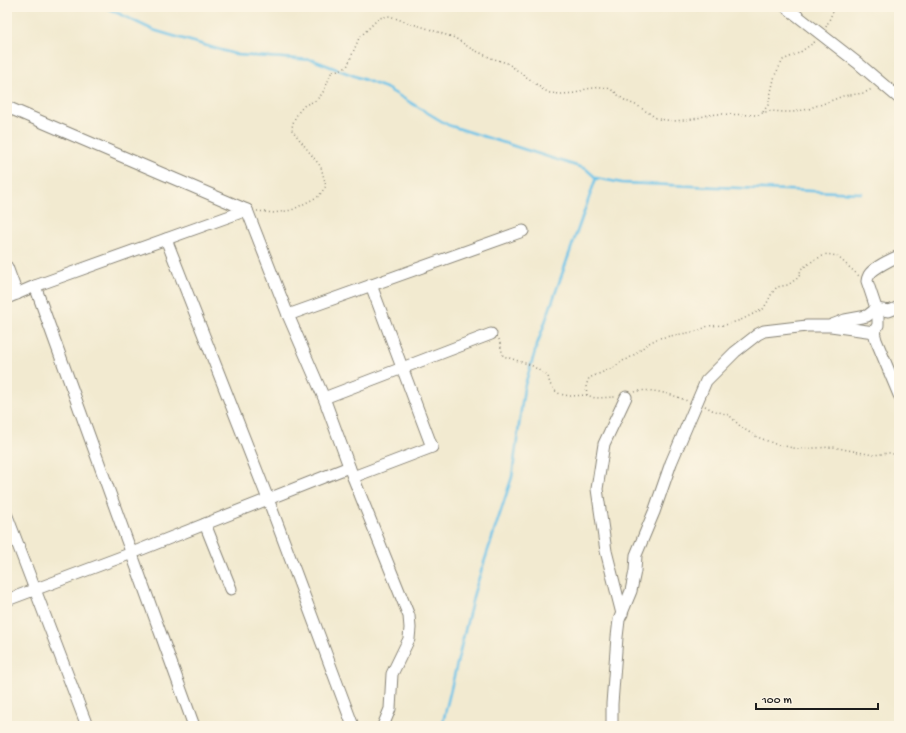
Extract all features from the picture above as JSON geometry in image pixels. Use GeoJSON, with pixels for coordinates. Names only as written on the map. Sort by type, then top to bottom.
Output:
{"type":"FeatureCollection","features":[{"type":"Feature","properties":{"kind":"street"},"geometry":{"type":"LineString","coordinates":[[786,7],[859,64],[899,98]]}},
{"type":"Feature","properties":{"kind":"street"},"geometry":{"type":"LineString","coordinates":[[7,107],[247,210],[288,315],[324,398],[351,472],[409,616],[409,639],[392,674],[390,708],[382,726]]}},
{"type":"Feature","properties":{"kind":"street"},"geometry":{"type":"LineString","coordinates":[[7,267],[12,296],[35,286],[247,210]]}},
{"type":"Feature","properties":{"kind":"street"},"geometry":{"type":"LineString","coordinates":[[288,315],[523,231]]}},
{"type":"Feature","properties":{"kind":"street"},"geometry":{"type":"LineString","coordinates":[[166,239],[268,499],[354,726]]}},
{"type":"Feature","properties":{"kind":"street"},"geometry":{"type":"LineString","coordinates":[[899,256],[871,272],[867,281],[878,314],[878,325],[874,332],[878,346],[899,396]]}},
{"type":"Feature","properties":{"kind":"street"},"geometry":{"type":"LineString","coordinates":[[7,600],[132,553],[268,499],[432,447],[371,285]]}},
{"type":"Feature","properties":{"kind":"street"},"geometry":{"type":"LineString","coordinates":[[35,286],[194,726]]}},
{"type":"Feature","properties":{"kind":"street"},"geometry":{"type":"LineString","coordinates":[[831,326],[844,320],[867,316],[876,309],[889,311],[899,307]]}},
{"type":"Feature","properties":{"kind":"street"},"geometry":{"type":"LineString","coordinates":[[612,726],[612,704],[617,637],[620,620],[631,591],[636,555],[654,512],[671,463],[706,381],[735,352],[764,331],[807,326],[831,326],[874,332]]}},
{"type":"Feature","properties":{"kind":"street"},"geometry":{"type":"LineString","coordinates":[[324,398],[491,334]]}},
{"type":"Feature","properties":{"kind":"street"},"geometry":{"type":"LineString","coordinates":[[622,614],[606,551],[597,489],[604,444],[626,397]]}},
{"type":"Feature","properties":{"kind":"street"},"geometry":{"type":"LineString","coordinates":[[7,516],[87,726]]}},
{"type":"Feature","properties":{"kind":"street"},"geometry":{"type":"LineString","coordinates":[[205,524],[231,589]]}},
{"type":"Feature","properties":{"kind":"path"},"geometry":{"type":"LineString","coordinates":[[762,113],[768,105],[775,75],[783,60],[799,53],[822,35],[835,7]]}},
{"type":"Feature","properties":{"kind":"path"},"geometry":{"type":"LineString","coordinates":[[247,210],[274,212],[292,210],[319,196],[326,186],[321,168],[292,130],[292,123],[298,113],[306,105],[316,100],[322,93],[332,71],[347,67],[359,38],[379,18],[390,16],[408,24],[420,26],[455,38],[470,48],[491,58],[507,63],[542,89],[550,93],[561,94],[601,87],[608,88],[626,101],[638,106],[658,119],[674,121],[694,119],[708,114],[758,115],[772,111],[793,112],[809,109],[843,96],[864,94],[872,88],[884,85]]}},
{"type":"Feature","properties":{"kind":"path"},"geometry":{"type":"LineString","coordinates":[[587,396],[586,386],[588,378],[615,367],[622,361],[638,352],[647,344],[659,338],[698,331],[708,326],[725,325],[741,320],[763,309],[777,287],[788,285],[799,277],[801,269],[814,260],[827,254],[837,256],[859,276],[867,281]]}},
{"type":"Feature","properties":{"kind":"path"},"geometry":{"type":"LineString","coordinates":[[491,334],[498,337],[503,356],[531,365],[548,376],[550,384],[554,390],[560,394],[596,398],[626,397],[637,391],[646,390],[670,394],[688,402],[697,402],[712,410],[728,415],[754,436],[774,444],[798,448],[833,447],[873,455],[888,453],[899,455]]}},
{"type":"Feature","properties":{"kind":"waterway"},"geometry":{"type":"LineString","coordinates":[[105,7],[153,30],[238,55],[313,60],[386,88],[448,125],[586,169],[596,178],[622,183],[861,193]]}},
{"type":"Feature","properties":{"kind":"waterway"},"geometry":{"type":"LineString","coordinates":[[442,726],[474,593],[512,477],[524,388],[537,345],[596,178]]}}]}
